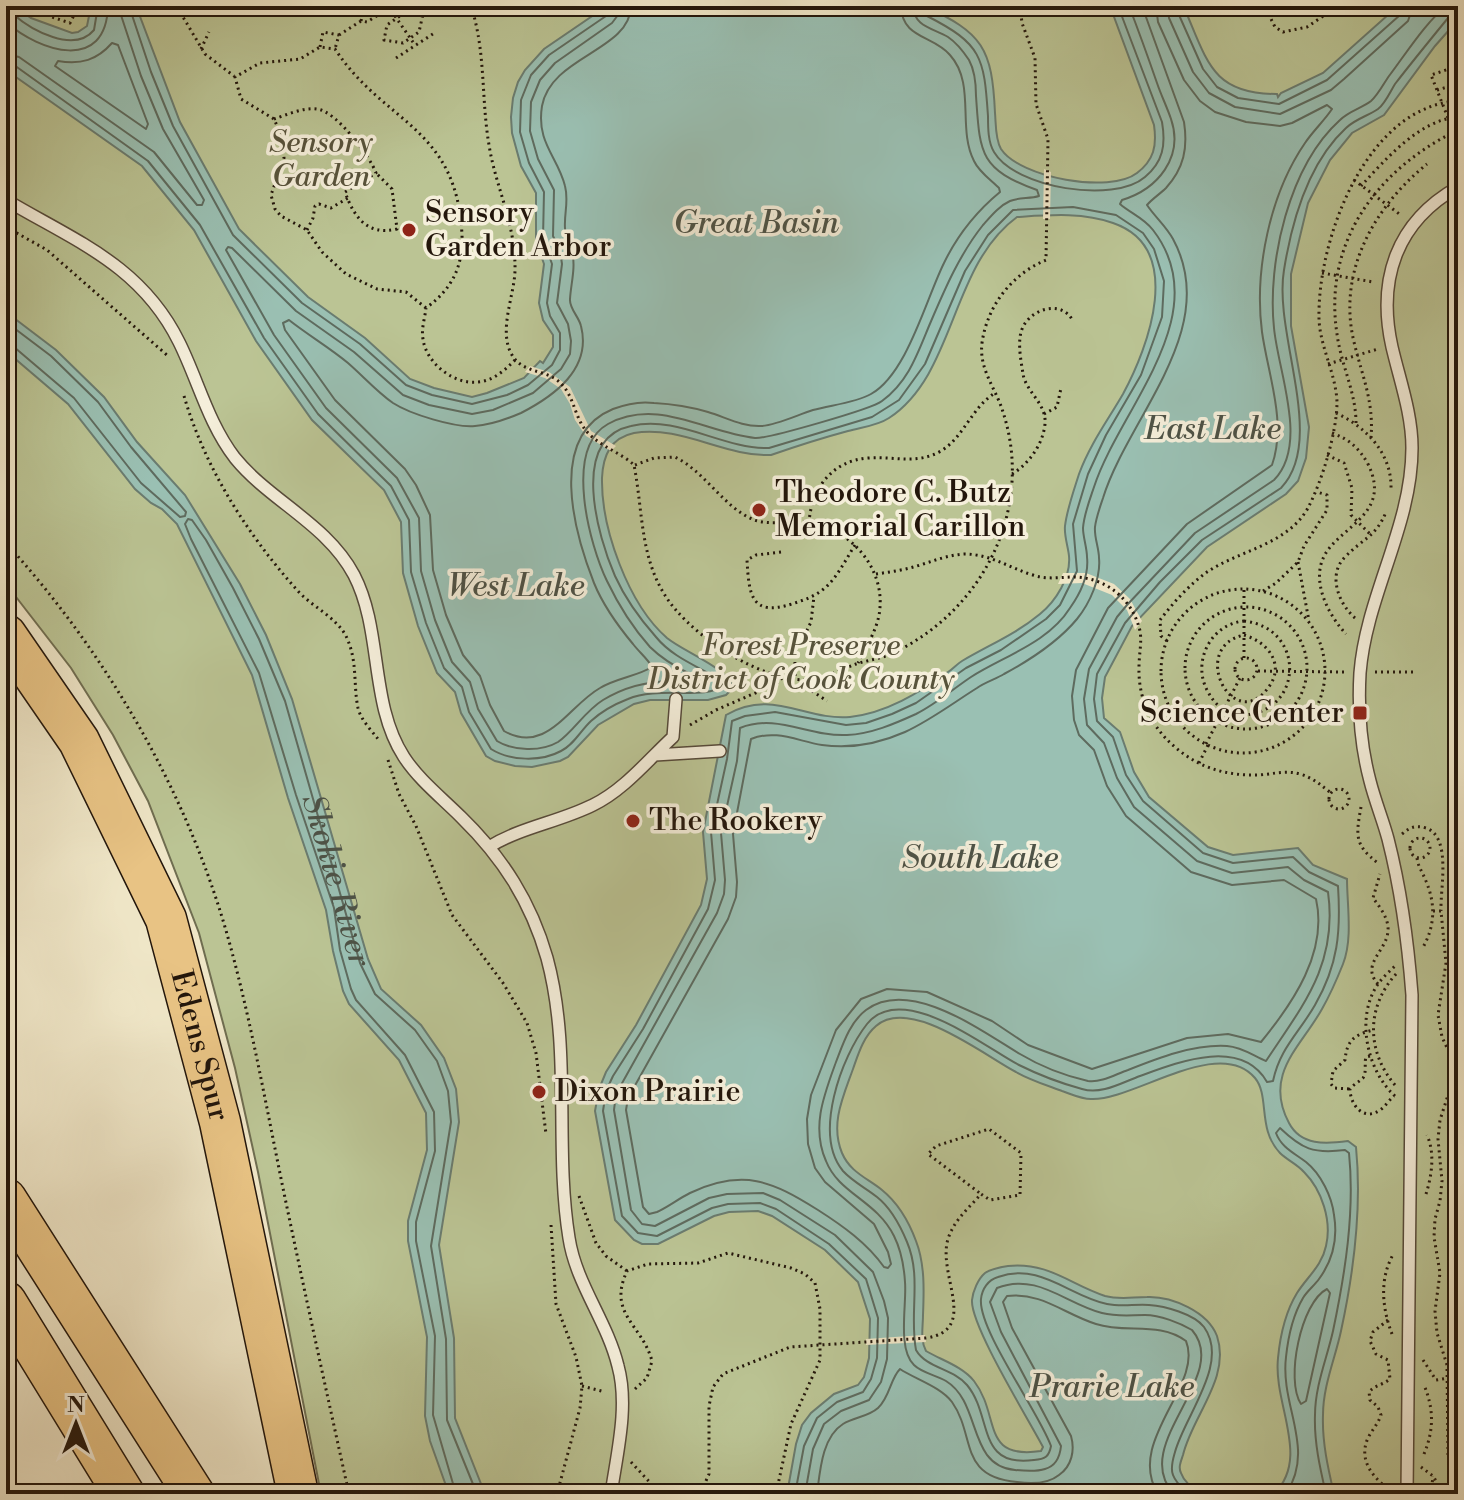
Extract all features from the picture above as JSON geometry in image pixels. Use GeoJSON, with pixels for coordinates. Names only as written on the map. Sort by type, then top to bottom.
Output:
{"type":"FeatureCollection","features":[{"type":"Feature","properties":{"kind":"highway","name":"Edens Spur"},"geometry":{"type":"LineString","coordinates":[[6,635],[79,741],[166,919],[220,1122],[298,1494]]}},
{"type":"Feature","properties":{"kind":"highway"},"geometry":{"type":"LineString","coordinates":[[6,1199],[194,1494]]}},
{"type":"Feature","properties":{"kind":"highway"},"geometry":{"type":"LineString","coordinates":[[6,1302],[124,1494]]}},
{"type":"Feature","properties":{"kind":"highway"},"geometry":{"type":"LineString","coordinates":[[6,1342],[54,1418],[110,1494]]}},
{"type":"Feature","properties":{"kind":"lane"},"geometry":{"type":"LineString","coordinates":[[1407,1494],[1412,995],[1398,883],[1364,753],[1360,672],[1375,598],[1402,513],[1412,448],[1404,394],[1392,345],[1387,304],[1388,279],[1401,241],[1412,225],[1427,207],[1458,187]]}},
{"type":"Feature","properties":{"kind":"lane"},"geometry":{"type":"LineString","coordinates":[[6,200],[114,264],[152,297],[180,344],[221,438],[236,459],[310,522],[345,559],[354,575],[368,611],[384,704],[403,756],[489,847],[529,906],[554,990],[560,1025],[569,1240],[575,1264],[618,1365],[622,1395],[611,1494]]}},
{"type":"Feature","properties":{"kind":"lane"},"geometry":{"type":"LineString","coordinates":[[489,847],[514,834],[594,805],[609,795],[673,737],[676,699]]}},
{"type":"Feature","properties":{"kind":"lane"},"geometry":{"type":"LineString","coordinates":[[655,755],[720,751]]}},
{"type":"Feature","properties":{"kind":"path"},"geometry":{"type":"LineString","coordinates":[[31,6],[70,23],[73,17],[69,9]]}},
{"type":"Feature","properties":{"kind":"path"},"geometry":{"type":"LineString","coordinates":[[185,6],[184,22],[201,49],[235,77],[241,99],[274,119],[282,137],[284,158],[272,187],[272,201],[281,216],[307,230],[322,252],[346,274],[377,289],[406,292],[426,308]]}},
{"type":"Feature","properties":{"kind":"path"},"geometry":{"type":"LineString","coordinates":[[361,21],[363,12],[372,6]]}},
{"type":"Feature","properties":{"kind":"path"},"geometry":{"type":"LineString","coordinates":[[471,6],[482,55],[490,151],[513,235],[515,281],[506,338],[515,360],[562,385],[573,399],[579,420],[589,434],[634,465],[643,543],[649,565],[668,600],[708,640],[782,678],[806,681],[891,654],[929,630],[960,603],[993,558],[1009,507],[1012,474],[1006,421],[986,375],[982,350],[990,316],[1000,297],[1024,271],[1046,260],[1048,141],[1036,104],[1035,58],[1022,23],[1020,6]]}},
{"type":"Feature","properties":{"kind":"path"},"geometry":{"type":"LineString","coordinates":[[1253,6],[1267,11],[1278,30],[1291,32],[1307,27],[1338,6]]}},
{"type":"Feature","properties":{"kind":"path"},"geometry":{"type":"LineString","coordinates":[[335,49],[339,35],[390,7],[415,45]]}},
{"type":"Feature","properties":{"kind":"path"},"geometry":{"type":"LineString","coordinates":[[1267,11],[1272,7]]}},
{"type":"Feature","properties":{"kind":"path"},"geometry":{"type":"LineString","coordinates":[[407,11],[423,14],[419,32],[410,38],[403,43],[384,40],[387,25],[407,11]]}},
{"type":"Feature","properties":{"kind":"path"},"geometry":{"type":"LineString","coordinates":[[201,49],[209,32]]}},
{"type":"Feature","properties":{"kind":"path"},"geometry":{"type":"LineString","coordinates":[[320,47],[323,32],[339,35]]}},
{"type":"Feature","properties":{"kind":"path"},"geometry":{"type":"LineString","coordinates":[[396,58],[436,32]]}},
{"type":"Feature","properties":{"kind":"path"},"geometry":{"type":"LineString","coordinates":[[235,77],[260,63],[300,59],[320,47],[335,49],[361,83],[415,127],[446,167],[460,212],[461,258],[452,283],[443,296],[426,308],[424,346],[434,363],[444,372],[463,381],[478,382],[504,371],[515,360]]}},
{"type":"Feature","properties":{"kind":"path"},"geometry":{"type":"LineString","coordinates":[[1458,69],[1431,75],[1458,143]]}},
{"type":"Feature","properties":{"kind":"path"},"geometry":{"type":"LineString","coordinates":[[1437,90],[1458,84]]}},
{"type":"Feature","properties":{"kind":"path"},"geometry":{"type":"LineString","coordinates":[[1167,641],[1161,636],[1160,620],[1184,593],[1206,573],[1293,528],[1301,519],[1315,491],[1327,455],[1336,413],[1337,401],[1320,332],[1322,273],[1330,238],[1354,180],[1385,138],[1428,108],[1458,101]]}},
{"type":"Feature","properties":{"kind":"path"},"geometry":{"type":"LineString","coordinates":[[274,119],[310,109],[321,110],[365,152],[376,173],[392,189],[397,229],[380,231],[365,226],[345,192],[376,173]]}},
{"type":"Feature","properties":{"kind":"path"},"geometry":{"type":"LineString","coordinates":[[1361,186],[1402,145],[1448,118],[1458,117]]}},
{"type":"Feature","properties":{"kind":"path"},"geometry":{"type":"LineString","coordinates":[[1356,423],[1355,398],[1342,360],[1335,319],[1338,276],[1355,221],[1374,195],[1406,162],[1431,143],[1454,132]]}},
{"type":"Feature","properties":{"kind":"path"},"geometry":{"type":"LineString","coordinates":[[1371,438],[1370,393],[1357,355],[1351,322],[1353,278],[1362,247],[1386,204],[1427,164]]}},
{"type":"Feature","properties":{"kind":"path"},"geometry":{"type":"LineString","coordinates":[[1354,180],[1406,219]]}},
{"type":"Feature","properties":{"kind":"path"},"geometry":{"type":"LineString","coordinates":[[307,230],[315,206],[319,204],[331,208],[348,198]]}},
{"type":"Feature","properties":{"kind":"path"},"geometry":{"type":"LineString","coordinates":[[6,227],[47,250],[173,362]]}},
{"type":"Feature","properties":{"kind":"path"},"geometry":{"type":"LineString","coordinates":[[1322,273],[1379,283]]}},
{"type":"Feature","properties":{"kind":"path"},"geometry":{"type":"LineString","coordinates":[[1012,474],[1026,465],[1045,425],[1044,414],[1024,376],[1020,355],[1022,327],[1037,310],[1048,307],[1068,314],[1073,321]]}},
{"type":"Feature","properties":{"kind":"path"},"geometry":{"type":"LineString","coordinates":[[1328,364],[1384,347]]}},
{"type":"Feature","properties":{"kind":"path"},"geometry":{"type":"LineString","coordinates":[[1044,414],[1057,407],[1061,388]]}},
{"type":"Feature","properties":{"kind":"path"},"geometry":{"type":"LineString","coordinates":[[182,389],[197,434],[222,486],[248,528],[298,591],[345,634],[356,670],[359,709],[380,743]]}},
{"type":"Feature","properties":{"kind":"path"},"geometry":{"type":"LineString","coordinates":[[809,523],[812,497],[836,470],[868,458],[914,460],[939,452],[953,442],[981,402],[995,393]]}},
{"type":"Feature","properties":{"kind":"path"},"geometry":{"type":"LineString","coordinates":[[1336,413],[1356,423],[1371,438],[1387,463],[1391,493]]}},
{"type":"Feature","properties":{"kind":"path"},"geometry":{"type":"LineString","coordinates":[[1332,433],[1353,444],[1370,468],[1373,491],[1370,504],[1359,523],[1327,552],[1320,572],[1330,613],[1346,634]]}},
{"type":"Feature","properties":{"kind":"path"},"geometry":{"type":"LineString","coordinates":[[1327,455],[1344,463],[1352,488],[1351,515],[1372,536]]}},
{"type":"Feature","properties":{"kind":"path"},"geometry":{"type":"LineString","coordinates":[[634,465],[654,458],[675,457],[748,517],[765,522],[809,523],[841,535],[855,545],[876,574],[881,604],[876,626],[858,663]]}},
{"type":"Feature","properties":{"kind":"path"},"geometry":{"type":"LineString","coordinates":[[1263,591],[1298,562],[1304,546],[1327,510],[1327,495],[1315,491]]}},
{"type":"Feature","properties":{"kind":"path"},"geometry":{"type":"LineString","coordinates":[[1360,621],[1342,604],[1336,580],[1339,566],[1344,558],[1372,536],[1381,524],[1389,502]]}},
{"type":"Feature","properties":{"kind":"path"},"geometry":{"type":"LineString","coordinates":[[781,552],[756,555],[747,560],[756,602],[770,610],[814,596],[829,584],[855,545]]}},
{"type":"Feature","properties":{"kind":"path"},"geometry":{"type":"LineString","coordinates":[[876,574],[961,554],[993,558],[1049,579],[1091,579],[1116,592],[1134,612],[1141,648],[1139,678],[1146,708],[1158,730],[1177,749],[1212,770],[1237,775],[1284,771],[1298,773],[1313,779],[1331,793]]}},
{"type":"Feature","properties":{"kind":"path"},"geometry":{"type":"LineString","coordinates":[[1298,562],[1309,621],[1320,642],[1325,672],[1322,693],[1314,713],[1303,727],[1281,744],[1252,753],[1237,753],[1207,745],[1179,721],[1167,701],[1161,677],[1164,651],[1180,620],[1197,604],[1224,592],[1244,589],[1263,591],[1287,602],[1309,621]]}},
{"type":"Feature","properties":{"kind":"path"},"geometry":{"type":"LineString","coordinates":[[1244,589],[1244,658]]}},
{"type":"Feature","properties":{"kind":"path"},"geometry":{"type":"LineString","coordinates":[[795,678],[795,655],[811,622],[814,596]]}},
{"type":"Feature","properties":{"kind":"path"},"geometry":{"type":"LineString","coordinates":[[1244,605],[1274,614],[1287,624],[1303,646],[1307,672],[1303,691],[1297,701],[1272,724],[1241,731],[1217,724],[1195,701],[1189,688],[1187,658],[1192,643],[1210,617],[1244,605]]}},
{"type":"Feature","properties":{"kind":"path"},"geometry":{"type":"LineString","coordinates":[[1244,621],[1264,627],[1283,642],[1291,672],[1285,691],[1269,708],[1245,715],[1224,710],[1212,700],[1205,686],[1202,662],[1206,648],[1220,630],[1244,621]]}},
{"type":"Feature","properties":{"kind":"path"},"geometry":{"type":"LineString","coordinates":[[1244,635],[1269,649],[1274,657],[1275,672],[1262,695],[1244,700],[1231,696],[1220,682],[1218,663],[1228,643],[1244,635]]}},
{"type":"Feature","properties":{"kind":"path"},"geometry":{"type":"LineString","coordinates":[[1244,658],[1254,661],[1258,671]]}},
{"type":"Feature","properties":{"kind":"path"},"geometry":{"type":"LineString","coordinates":[[1240,678],[1235,669],[1244,658]]}},
{"type":"Feature","properties":{"kind":"path"},"geometry":{"type":"LineString","coordinates":[[1258,671],[1349,672]]}},
{"type":"Feature","properties":{"kind":"path"},"geometry":{"type":"LineString","coordinates":[[1240,678],[1251,679],[1258,671]]}},
{"type":"Feature","properties":{"kind":"path"},"geometry":{"type":"LineString","coordinates":[[1376,672],[1415,672]]}},
{"type":"Feature","properties":{"kind":"path"},"geometry":{"type":"LineString","coordinates":[[673,737],[697,719],[776,684],[782,678]]}},
{"type":"Feature","properties":{"kind":"path"},"geometry":{"type":"LineString","coordinates":[[1199,763],[1240,678]]}},
{"type":"Feature","properties":{"kind":"path"},"geometry":{"type":"LineString","coordinates":[[806,681],[809,689],[827,701]]}},
{"type":"Feature","properties":{"kind":"path"},"geometry":{"type":"LineString","coordinates":[[387,756],[399,794],[416,826],[452,915],[503,983],[527,1023],[539,1072],[546,1138]]}},
{"type":"Feature","properties":{"kind":"path"},"geometry":{"type":"LineString","coordinates":[[1340,789],[1346,791],[1349,801],[1346,807],[1333,807],[1329,802],[1331,793],[1340,789]]}},
{"type":"Feature","properties":{"kind":"path"},"geometry":{"type":"LineString","coordinates":[[1363,798],[1357,838],[1360,847],[1381,869],[1373,898],[1388,926],[1384,946],[1370,969],[1378,984]]}},
{"type":"Feature","properties":{"kind":"path"},"geometry":{"type":"LineString","coordinates":[[1399,838],[1413,827],[1433,831],[1444,864],[1441,911],[1446,963],[1438,1015],[1451,1070],[1450,1089],[1440,1120],[1438,1139],[1442,1181],[1434,1237],[1440,1273],[1435,1311],[1437,1333],[1447,1365],[1448,1455],[1455,1459],[1454,1494]]}},
{"type":"Feature","properties":{"kind":"path"},"geometry":{"type":"LineString","coordinates":[[1420,838],[1427,840],[1430,850],[1427,856],[1417,858],[1410,847],[1414,840],[1420,838]]}},
{"type":"Feature","properties":{"kind":"path"},"geometry":{"type":"LineString","coordinates":[[1398,844],[1410,847]]}},
{"type":"Feature","properties":{"kind":"path"},"geometry":{"type":"LineString","coordinates":[[1433,911],[1441,911]]}},
{"type":"Feature","properties":{"kind":"path"},"geometry":{"type":"LineString","coordinates":[[1403,1098],[1394,1096],[1376,1070],[1370,1056],[1367,1031],[1371,1003],[1378,984],[1402,961],[1409,962]]}},
{"type":"Feature","properties":{"kind":"path"},"geometry":{"type":"LineString","coordinates":[[1370,1056],[1364,1061],[1365,1074],[1362,1079],[1350,1089],[1334,1088],[1333,1071],[1345,1060],[1347,1045],[1352,1037],[1373,1030]]}},
{"type":"Feature","properties":{"kind":"path"},"geometry":{"type":"LineString","coordinates":[[1350,1089],[1352,1102],[1357,1108],[1371,1114],[1379,1111],[1394,1096]]}},
{"type":"Feature","properties":{"kind":"path"},"geometry":{"type":"LineString","coordinates":[[989,1129],[1021,1153],[1020,1195],[990,1200],[981,1194],[928,1154],[936,1146],[989,1129]]}},
{"type":"Feature","properties":{"kind":"path"},"geometry":{"type":"LineString","coordinates":[[576,1193],[582,1200],[596,1243],[606,1256],[627,1271]]}},
{"type":"Feature","properties":{"kind":"path"},"geometry":{"type":"LineString","coordinates":[[694,1494],[702,1488],[709,1474],[709,1406],[713,1387],[719,1378],[784,1349],[926,1338],[945,1333],[955,1314],[946,1251],[953,1227],[981,1194]]}},
{"type":"Feature","properties":{"kind":"path"},"geometry":{"type":"LineString","coordinates":[[551,1223],[556,1304],[576,1357],[582,1386],[580,1408],[557,1494]]}},
{"type":"Feature","properties":{"kind":"path"},"geometry":{"type":"LineString","coordinates":[[627,1271],[648,1264],[698,1263],[728,1253],[798,1271],[811,1278],[817,1288],[821,1346],[818,1370],[798,1403],[776,1494]]}},
{"type":"Feature","properties":{"kind":"path"},"geometry":{"type":"LineString","coordinates":[[627,1271],[620,1293],[622,1308],[652,1361],[647,1378],[627,1392]]}},
{"type":"Feature","properties":{"kind":"path"},"geometry":{"type":"LineString","coordinates":[[1388,1320],[1373,1332],[1370,1341],[1376,1354],[1388,1360],[1391,1370],[1390,1379],[1385,1384],[1373,1386],[1369,1392],[1370,1400],[1381,1415],[1366,1441],[1365,1452],[1374,1478],[1394,1494]]}},
{"type":"Feature","properties":{"kind":"path"},"geometry":{"type":"LineString","coordinates":[[1409,1347],[1427,1364],[1436,1380],[1448,1378]]}},
{"type":"Feature","properties":{"kind":"path"},"geometry":{"type":"LineString","coordinates":[[582,1386],[605,1392]]}},
{"type":"Feature","properties":{"kind":"path"},"geometry":{"type":"LineString","coordinates":[[616,1457],[627,1459],[655,1488],[668,1494]]}},
{"type":"Feature","properties":{"kind":"path"},"geometry":{"type":"LineString","coordinates":[[1418,1464],[1433,1476],[1444,1494]]}},
{"type":"Feature","properties":{"kind":"path"},"geometry":{"type":"LineString","coordinates":[[1431,1494],[1433,1476]]}},
{"type":"Feature","properties":{"kind":"green space","name":"Forest Preserve District of Cook County"},"geometry":{"type":"Polygon","coordinates":[[[6,6],[1458,6],[1458,1494],[321,1494],[258,1172],[235,1068],[199,933],[148,801],[113,735],[71,668],[6,584],[6,6]]]}},
{"type":"Feature","properties":{"kind":"water"},"geometry":{"type":"Polygon","coordinates":[[[6,6],[15,6],[31,18],[72,33],[87,26],[91,6],[136,6],[180,122],[239,229],[308,297],[365,338],[410,379],[472,397],[524,378],[540,361],[543,363],[553,347],[553,335],[543,320],[539,303],[544,264],[536,241],[536,193],[521,166],[512,133],[513,98],[525,70],[544,49],[607,6],[924,6],[960,25],[980,45],[991,73],[999,145],[1011,159],[1045,175],[1066,180],[1107,182],[1137,173],[1151,158],[1155,140],[1154,125],[1110,6],[1187,6],[1186,12],[1208,61],[1226,82],[1256,93],[1277,94],[1278,97],[1323,73],[1398,6],[1458,6],[1457,21],[1384,115],[1352,133],[1330,160],[1308,203],[1291,274],[1291,326],[1309,427],[1306,458],[1298,481],[1286,494],[1207,547],[1132,626],[1105,677],[1102,698],[1104,718],[1120,732],[1134,772],[1149,797],[1208,847],[1233,855],[1298,848],[1313,865],[1347,879],[1349,933],[1343,964],[1322,1009],[1288,1062],[1280,1090],[1289,1123],[1300,1136],[1323,1143],[1348,1141],[1356,1147],[1358,1193],[1353,1262],[1324,1404],[1324,1445],[1334,1494],[1274,1494],[1285,1479],[1290,1464],[1288,1430],[1278,1376],[1280,1342],[1293,1300],[1324,1253],[1328,1226],[1316,1188],[1301,1169],[1273,1144],[1268,1134],[1259,1085],[1255,1078],[1239,1067],[1220,1063],[1198,1066],[1109,1097],[1087,1099],[1027,1078],[927,1023],[908,1018],[891,1019],[871,1030],[864,1041],[845,1090],[837,1132],[845,1160],[893,1201],[916,1241],[924,1287],[922,1338],[926,1351],[957,1367],[974,1381],[1000,1442],[1009,1449],[1041,1451],[1043,1447],[990,1350],[974,1312],[973,1293],[985,1273],[1008,1266],[1035,1267],[1105,1296],[1167,1299],[1188,1307],[1206,1320],[1217,1336],[1219,1367],[1180,1466],[1185,1480],[1202,1494],[787,1494],[802,1425],[834,1394],[858,1385],[864,1377],[869,1358],[870,1319],[858,1282],[825,1250],[772,1216],[758,1211],[714,1216],[658,1244],[642,1244],[634,1240],[615,1220],[595,1111],[606,1072],[636,1025],[701,905],[707,879],[703,832],[726,715],[759,704],[834,717],[863,715],[889,707],[1021,628],[1046,609],[1057,595],[1068,572],[1065,526],[1079,474],[1133,374],[1150,326],[1155,301],[1155,276],[1149,254],[1135,236],[1113,223],[1090,217],[1017,217],[995,238],[978,263],[928,375],[911,399],[880,423],[771,455],[737,451],[669,433],[634,433],[619,439],[609,449],[604,462],[603,498],[612,542],[629,586],[640,606],[667,638],[724,674],[733,688],[726,695],[708,700],[650,700],[634,704],[598,725],[568,757],[532,767],[515,766],[486,756],[461,713],[455,692],[437,673],[418,626],[403,573],[401,522],[384,490],[312,420],[256,341],[194,230],[142,166],[6,70],[6,6]]]}},
{"type":"Feature","properties":{"kind":"water","name":"Skokie River"},"geometry":{"type":"Polygon","coordinates":[[[6,312],[56,350],[104,397],[137,442],[185,495],[240,584],[266,635],[292,699],[368,959],[381,989],[421,1025],[444,1058],[456,1089],[459,1122],[439,1245],[454,1338],[455,1418],[485,1494],[449,1494],[430,1441],[425,1416],[427,1337],[408,1241],[408,1221],[427,1150],[426,1113],[399,1060],[349,1004],[343,991],[326,910],[288,798],[252,675],[177,524],[135,489],[68,404],[6,351],[6,312]]]}},
{"type":"Feature","properties":{"kind":"pier"},"geometry":{"type":"Polygon","coordinates":[[[1044,169],[1051,172],[1050,219],[1043,219],[1044,169]]]}},
{"type":"Feature","properties":{"kind":"pier"},"geometry":{"type":"Polygon","coordinates":[[[530,366],[549,372],[570,387],[591,431],[616,446],[611,451],[586,436],[561,389],[545,378],[525,372],[530,366]]]}},
{"type":"Feature","properties":{"kind":"pier"},"geometry":{"type":"Polygon","coordinates":[[[1063,573],[1086,573],[1114,584],[1130,599],[1142,621],[1135,630],[1127,610],[1112,595],[1082,583],[1058,584],[1063,573]]]}},
{"type":"Feature","properties":{"kind":"pier"},"geometry":{"type":"Polygon","coordinates":[[[925,1335],[926,1342],[866,1345],[866,1339],[925,1335]]]}},
{"type":"Feature","properties":{"kind":"place","name":"Sensory Garden Arbor"},"geometry":{"type":"Point","coordinates":[409,230]}},
{"type":"Feature","properties":{"kind":"place","name":"Theodore C. Butz Memorial Carillon"},"geometry":{"type":"Point","coordinates":[759,510]}},
{"type":"Feature","properties":{"kind":"place","name":"Science Center"},"geometry":{"type":"Point","coordinates":[1360,713]}},
{"type":"Feature","properties":{"kind":"place","name":"The Rookery"},"geometry":{"type":"Point","coordinates":[633,821]}},
{"type":"Feature","properties":{"kind":"place","name":"Dixon Prairie"},"geometry":{"type":"Point","coordinates":[539,1092]}},
{"type":"Feature","properties":{"kind":"park label","name":"Sensory Garden"},"geometry":{"type":"Point","coordinates":[321,160]}},
{"type":"Feature","properties":{"kind":"water label","name":"Great Basin"},"geometry":{"type":"Point","coordinates":[756,223]}},
{"type":"Feature","properties":{"kind":"water label","name":"East Lake"},"geometry":{"type":"Point","coordinates":[1213,429]}},
{"type":"Feature","properties":{"kind":"water label","name":"West Lake"},"geometry":{"type":"Point","coordinates":[516,586]}},
{"type":"Feature","properties":{"kind":"water label","name":"South Lake"},"geometry":{"type":"Point","coordinates":[980,858]}},
{"type":"Feature","properties":{"kind":"water label","name":"Prarie Lake"},"geometry":{"type":"Point","coordinates":[1112,1387]}}]}
